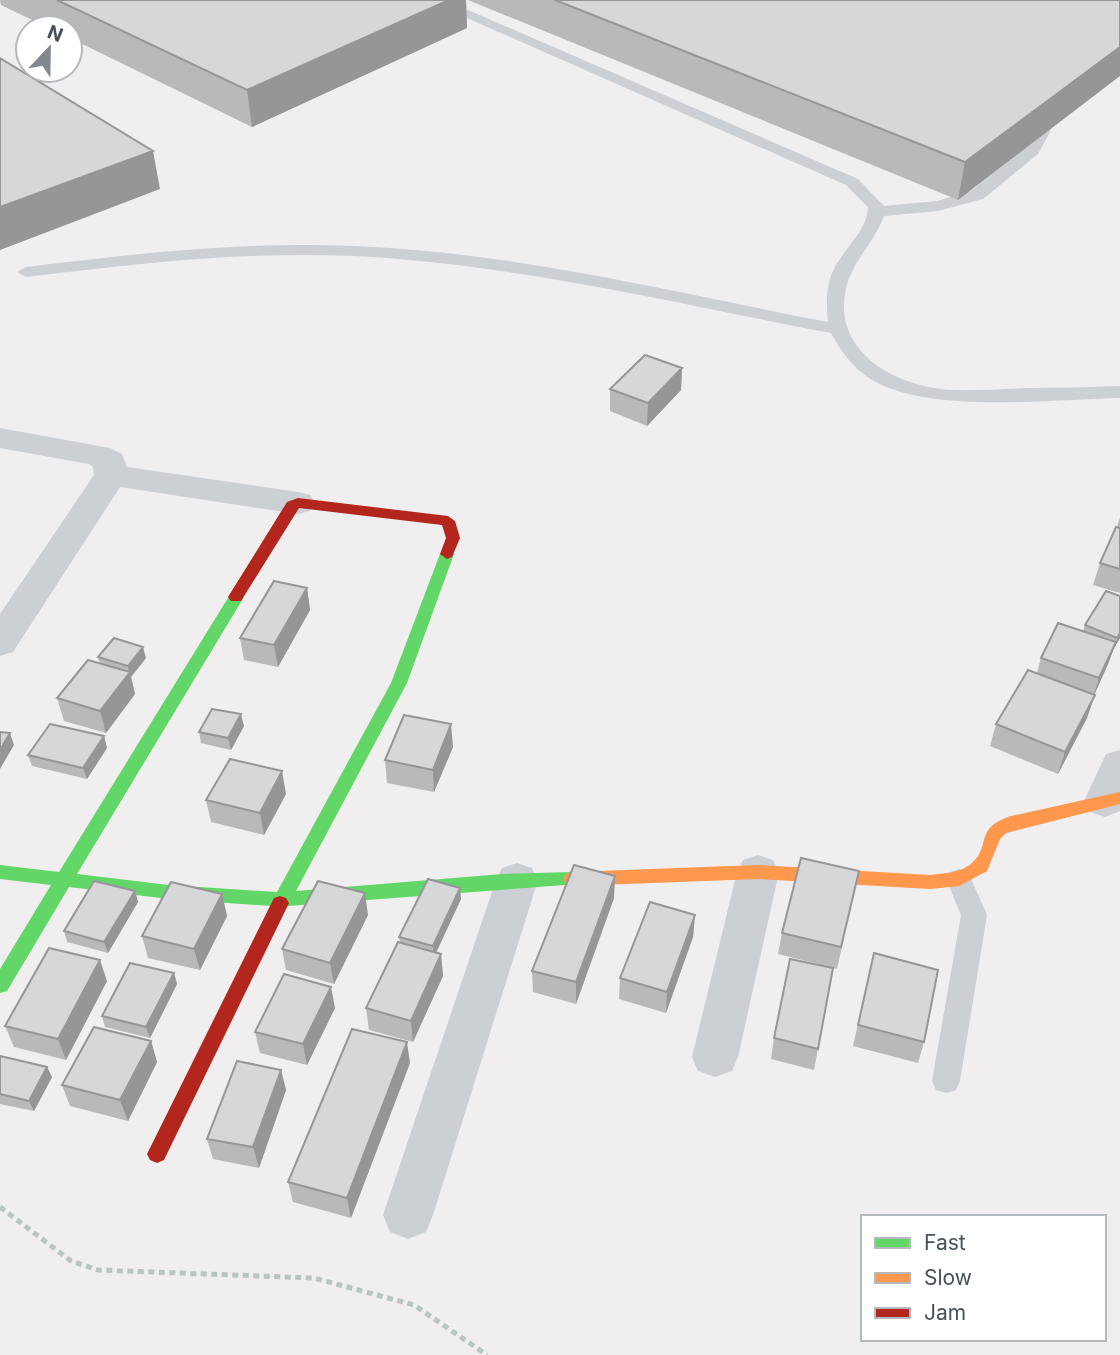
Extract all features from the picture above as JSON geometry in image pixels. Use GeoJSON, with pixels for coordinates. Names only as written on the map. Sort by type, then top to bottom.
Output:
{"type":"FeatureCollection","features":[{"type":"Feature","properties":{"kind":"street"},"geometry":{"type":"LineString","coordinates":[[0,438],[99,455],[110,462],[111,475],[0,643]]}},
{"type":"Feature","properties":{"kind":"street"},"geometry":{"type":"LineString","coordinates":[[111,475],[298,503],[443,519],[448,521],[453,538],[399,683],[282,899],[157,1154]]}},
{"type":"Feature","properties":{"kind":"street"},"geometry":{"type":"LineString","coordinates":[[0,985],[288,509],[298,503]]}},
{"type":"Feature","properties":{"kind":"street"},"geometry":{"type":"LineString","coordinates":[[0,872],[169,892],[282,899],[517,880],[758,873],[930,882],[959,879],[981,866],[993,836],[1000,828],[1112,800],[1120,765]]}},
{"type":"Feature","properties":{"kind":"street"},"geometry":{"type":"LineString","coordinates":[[715,1057],[758,873]]}},
{"type":"Feature","properties":{"kind":"street"},"geometry":{"type":"LineString","coordinates":[[408,1215],[517,880]]}},
{"type":"Feature","properties":{"kind":"lane"},"geometry":{"type":"LineString","coordinates":[[433,0],[752,136],[852,182],[876,206],[876,218],[841,272],[835,303],[838,329],[852,354],[877,374],[920,391],[953,396],[1120,392]]}},
{"type":"Feature","properties":{"kind":"lane"},"geometry":{"type":"LineString","coordinates":[[876,212],[938,206],[977,195],[1032,151],[1042,132],[1043,89]]}},
{"type":"Feature","properties":{"kind":"lane"},"geometry":{"type":"LineString","coordinates":[[26,272],[173,254],[276,250],[399,254],[538,272],[838,329]]}},
{"type":"Feature","properties":{"kind":"lane"},"geometry":{"type":"LineString","coordinates":[[946,1081],[974,915],[959,879]]}},
{"type":"Feature","properties":{"kind":"path"},"geometry":{"type":"LineString","coordinates":[[0,1207],[71,1261],[98,1270],[314,1278],[414,1305],[487,1355]]}},
{"type":"Feature","properties":{"kind":"building"},"geometry":{"type":"Polygon","coordinates":[[[57,0],[449,0],[247,90],[57,0]]]}},
{"type":"Feature","properties":{"kind":"building"},"geometry":{"type":"Polygon","coordinates":[[[555,0],[1120,0],[1120,47],[965,162],[555,0]]]}},
{"type":"Feature","properties":{"kind":"building"},"geometry":{"type":"Polygon","coordinates":[[[0,58],[14,67],[14,84],[43,84],[153,151],[0,207],[0,58]]]}},
{"type":"Feature","properties":{"kind":"building"},"geometry":{"type":"Polygon","coordinates":[[[645,355],[682,368],[648,403],[610,389],[645,355]]]}},
{"type":"Feature","properties":{"kind":"building"},"geometry":{"type":"Polygon","coordinates":[[[1116,527],[1120,528],[1120,569],[1100,563],[1116,527]]]}},
{"type":"Feature","properties":{"kind":"building"},"geometry":{"type":"Polygon","coordinates":[[[274,581],[307,588],[274,645],[240,638],[274,581]]]}},
{"type":"Feature","properties":{"kind":"building"},"geometry":{"type":"Polygon","coordinates":[[[1106,591],[1120,596],[1120,633],[1117,638],[1085,625],[1106,591]]]}},
{"type":"Feature","properties":{"kind":"building"},"geometry":{"type":"Polygon","coordinates":[[[1058,623],[1116,642],[1099,678],[1041,658],[1058,623]]]}},
{"type":"Feature","properties":{"kind":"building"},"geometry":{"type":"Polygon","coordinates":[[[114,638],[143,647],[128,666],[98,657],[114,638]]]}},
{"type":"Feature","properties":{"kind":"building"},"geometry":{"type":"Polygon","coordinates":[[[88,660],[130,672],[100,711],[57,698],[88,660]]]}},
{"type":"Feature","properties":{"kind":"building"},"geometry":{"type":"Polygon","coordinates":[[[1028,670],[1095,695],[1065,752],[996,724],[1028,670]]]}},
{"type":"Feature","properties":{"kind":"building"},"geometry":{"type":"Polygon","coordinates":[[[212,709],[241,714],[228,738],[199,732],[212,709]]]}},
{"type":"Feature","properties":{"kind":"building"},"geometry":{"type":"Polygon","coordinates":[[[404,715],[451,724],[433,770],[385,760],[404,715]]]}},
{"type":"Feature","properties":{"kind":"building"},"geometry":{"type":"Polygon","coordinates":[[[50,724],[104,736],[83,768],[28,755],[50,724]]]}},
{"type":"Feature","properties":{"kind":"building"},"geometry":{"type":"Polygon","coordinates":[[[0,732],[10,733],[0,750],[0,732]]]}},
{"type":"Feature","properties":{"kind":"building"},"geometry":{"type":"Polygon","coordinates":[[[230,759],[282,771],[260,813],[206,800],[230,759]]]}},
{"type":"Feature","properties":{"kind":"building"},"geometry":{"type":"Polygon","coordinates":[[[801,858],[859,871],[841,947],[782,933],[801,858]]]}},
{"type":"Feature","properties":{"kind":"building"},"geometry":{"type":"Polygon","coordinates":[[[574,865],[615,876],[576,982],[532,971],[574,865]]]}},
{"type":"Feature","properties":{"kind":"building"},"geometry":{"type":"Polygon","coordinates":[[[428,879],[460,888],[433,946],[399,937],[428,879]]]}},
{"type":"Feature","properties":{"kind":"building"},"geometry":{"type":"Polygon","coordinates":[[[94,881],[135,891],[104,942],[64,931],[94,881]]]}},
{"type":"Feature","properties":{"kind":"building"},"geometry":{"type":"Polygon","coordinates":[[[318,881],[365,893],[330,963],[282,949],[318,881]]]}},
{"type":"Feature","properties":{"kind":"building"},"geometry":{"type":"Polygon","coordinates":[[[171,882],[222,894],[194,949],[142,936],[171,882]]]}},
{"type":"Feature","properties":{"kind":"building"},"geometry":{"type":"Polygon","coordinates":[[[650,902],[695,915],[667,992],[620,978],[650,902]]]}},
{"type":"Feature","properties":{"kind":"building"},"geometry":{"type":"Polygon","coordinates":[[[398,942],[441,954],[411,1021],[366,1008],[398,942]]]}},
{"type":"Feature","properties":{"kind":"building"},"geometry":{"type":"Polygon","coordinates":[[[49,948],[100,960],[58,1039],[5,1026],[49,948]]]}},
{"type":"Feature","properties":{"kind":"building"},"geometry":{"type":"Polygon","coordinates":[[[874,953],[938,970],[924,1042],[858,1025],[874,953]]]}},
{"type":"Feature","properties":{"kind":"building"},"geometry":{"type":"Polygon","coordinates":[[[790,959],[833,968],[818,1049],[774,1038],[790,959]]]}},
{"type":"Feature","properties":{"kind":"building"},"geometry":{"type":"Polygon","coordinates":[[[130,963],[174,973],[146,1027],[102,1016],[130,963]]]}},
{"type":"Feature","properties":{"kind":"building"},"geometry":{"type":"Polygon","coordinates":[[[284,974],[331,987],[303,1044],[255,1032],[284,974]]]}},
{"type":"Feature","properties":{"kind":"building"},"geometry":{"type":"Polygon","coordinates":[[[94,1027],[151,1041],[120,1100],[62,1085],[94,1027]]]}},
{"type":"Feature","properties":{"kind":"building"},"geometry":{"type":"Polygon","coordinates":[[[352,1029],[407,1042],[347,1198],[288,1182],[352,1029]]]}},
{"type":"Feature","properties":{"kind":"building"},"geometry":{"type":"Polygon","coordinates":[[[0,1056],[47,1067],[29,1101],[0,1094],[0,1056]]]}},
{"type":"Feature","properties":{"kind":"building"},"geometry":{"type":"Polygon","coordinates":[[[237,1061],[281,1070],[253,1147],[207,1139],[237,1061]]]}},
{"type":"Feature","properties":{"kind":"traffic: fast"},"geometry":{"type":"LineString","coordinates":[[280,903],[399,683],[447,554]]}},
{"type":"Feature","properties":{"kind":"traffic: fast"},"geometry":{"type":"LineString","coordinates":[[0,985],[236,597]]}},
{"type":"Feature","properties":{"kind":"traffic: fast"},"geometry":{"type":"LineString","coordinates":[[0,872],[169,892],[282,899],[502,881],[572,879]]}},
{"type":"Feature","properties":{"kind":"traffic: slow"},"geometry":{"type":"LineString","coordinates":[[572,879],[758,872],[930,882],[959,879],[981,866],[993,836],[1000,828],[1011,823],[1120,798]]}},
{"type":"Feature","properties":{"kind":"traffic: jam"},"geometry":{"type":"LineString","coordinates":[[236,597],[292,505],[298,503],[448,521],[453,538],[447,554]]}},
{"type":"Feature","properties":{"kind":"traffic: jam"},"geometry":{"type":"LineString","coordinates":[[157,1154],[280,903]]}}]}
